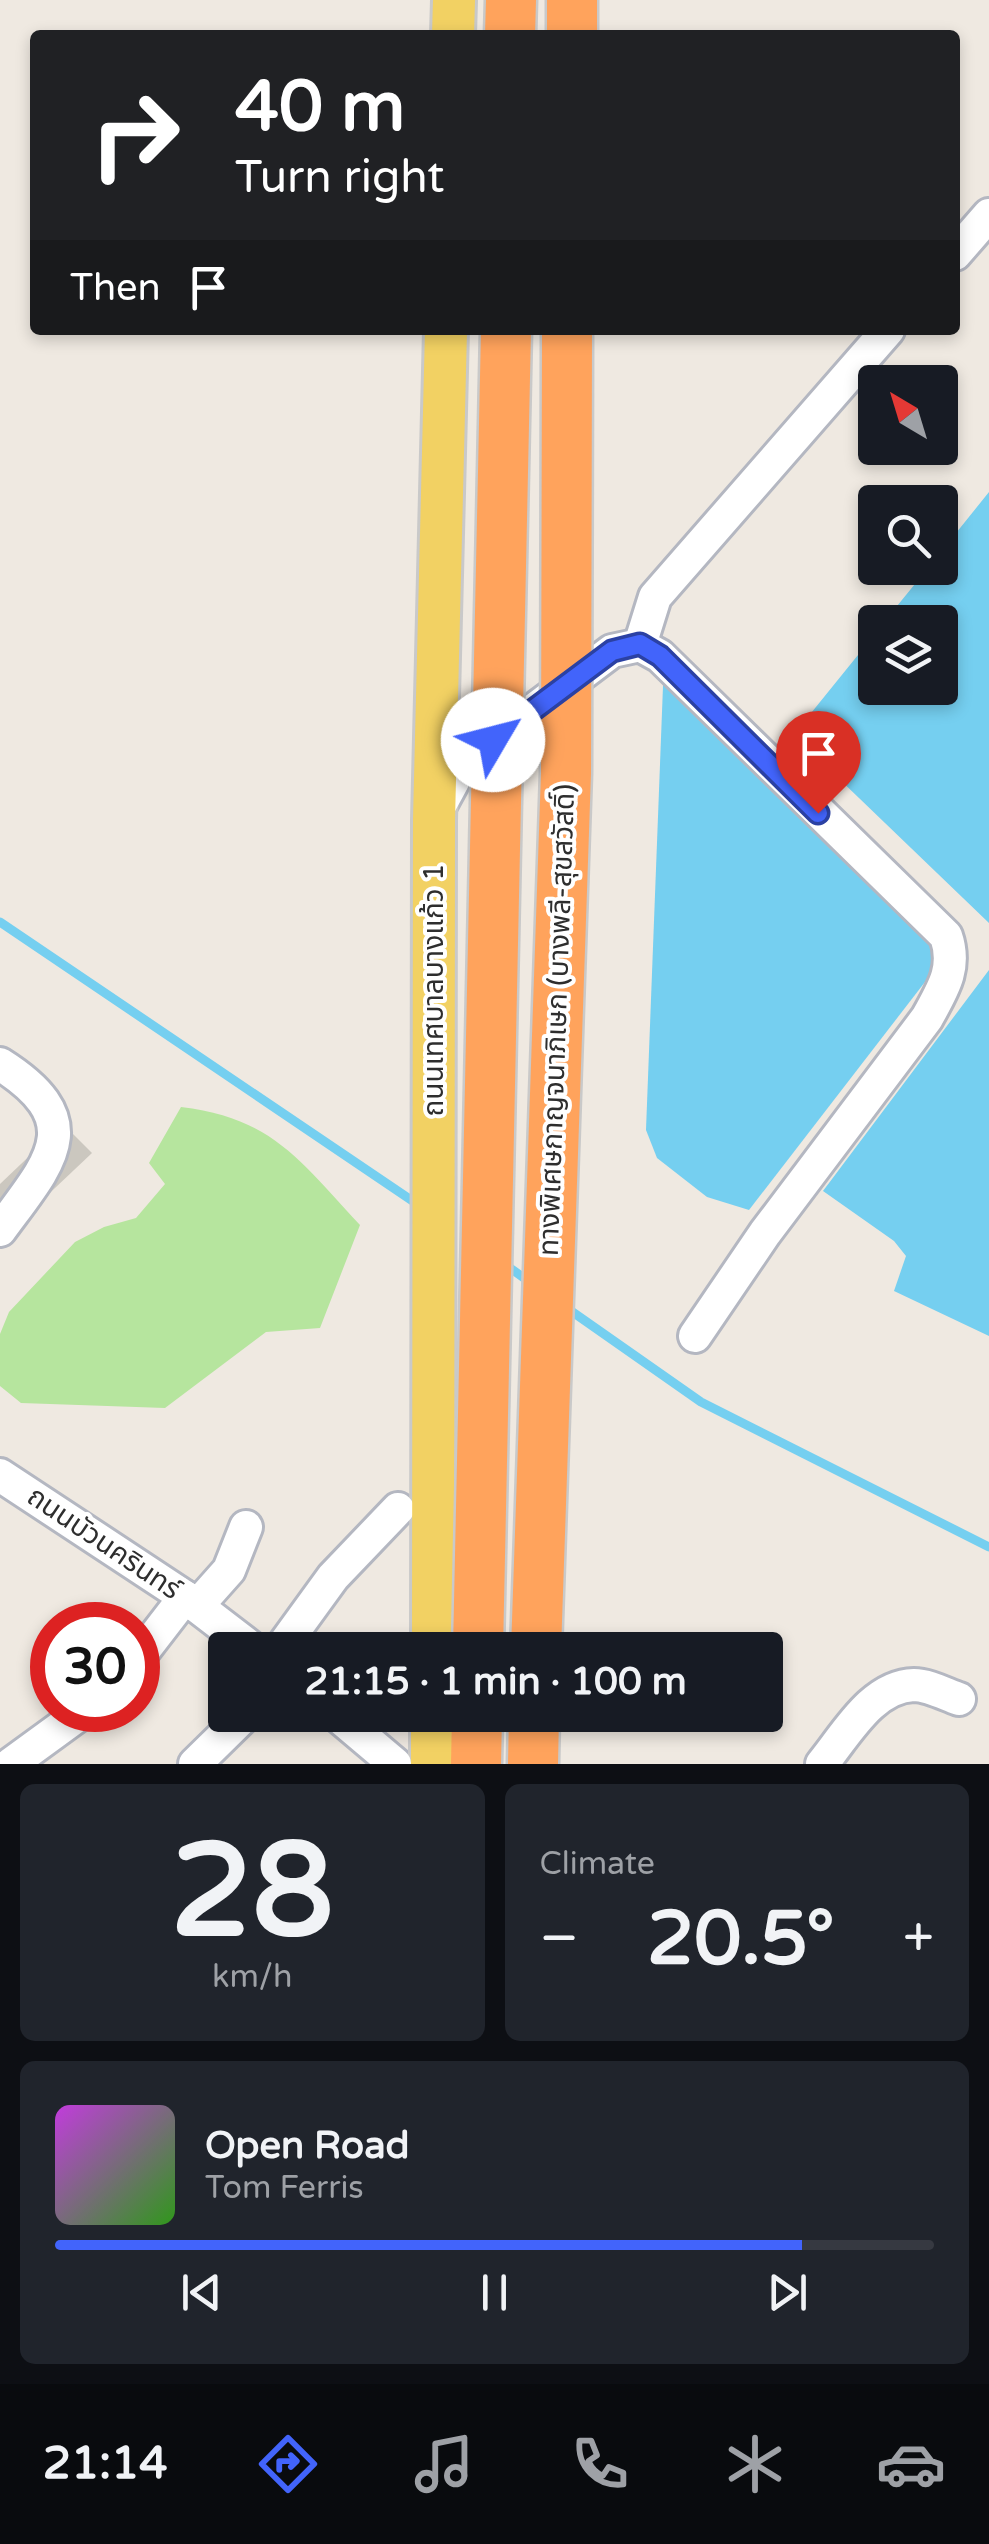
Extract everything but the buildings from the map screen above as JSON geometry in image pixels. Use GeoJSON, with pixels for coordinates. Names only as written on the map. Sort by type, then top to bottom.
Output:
{"type":"FeatureCollection","features":[{"type":"Feature","properties":{"kind":"highway"},"geometry":{"type":"LineString","coordinates":[[510,30],[511,0]]}},
{"type":"Feature","properties":{"kind":"highway"},"geometry":{"type":"LineString","coordinates":[[572,0],[572,30]]}},
{"type":"Feature","properties":{"kind":"highway"},"geometry":{"type":"LineString","coordinates":[[478,1632],[506,335]]}},
{"type":"Feature","properties":{"kind":"highway","name":"ทางพิเศษกาญจนาภิเษก (บางพลี-สุขสวัสดิ์)"},"geometry":{"type":"LineString","coordinates":[[537,1632],[566,773],[567,335]]}},
{"type":"Feature","properties":{"kind":"highway"},"geometry":{"type":"LineString","coordinates":[[476,1764],[477,1732]]}},
{"type":"Feature","properties":{"kind":"highway"},"geometry":{"type":"LineString","coordinates":[[533,1764],[534,1732]]}},
{"type":"Feature","properties":{"kind":"main road"},"geometry":{"type":"LineString","coordinates":[[453,30],[454,0]]}},
{"type":"Feature","properties":{"kind":"main road","name":"ถนนเทศบาลบางแก้ว 1"},"geometry":{"type":"LineString","coordinates":[[432,1632],[434,820],[446,335]]}},
{"type":"Feature","properties":{"kind":"main road"},"geometry":{"type":"LineString","coordinates":[[432,1732],[432,1764]]}},
{"type":"Feature","properties":{"kind":"street"},"geometry":{"type":"LineString","coordinates":[[960,248],[989,215]]}},
{"type":"Feature","properties":{"kind":"street"},"geometry":{"type":"LineString","coordinates":[[640,644],[656,597],[884,335]]}},
{"type":"Feature","properties":{"kind":"street"},"geometry":{"type":"LineString","coordinates":[[434,820],[441,800],[464,763],[612,651],[640,644],[660,656],[946,936],[953,957],[946,983],[926,1018],[765,1233],[695,1336]]}},
{"type":"Feature","properties":{"kind":"street"},"geometry":{"type":"LineString","coordinates":[[0,1064],[34,1089],[53,1118],[56,1141],[44,1169],[0,1230]]}},
{"type":"Feature","properties":{"kind":"street","name":"ถนนบัวนครินทร์"},"geometry":{"type":"LineString","coordinates":[[0,1475],[191,1601],[231,1632]]}},
{"type":"Feature","properties":{"kind":"street"},"geometry":{"type":"LineString","coordinates":[[293,1632],[332,1577],[398,1509]]}},
{"type":"Feature","properties":{"kind":"street"},"geometry":{"type":"LineString","coordinates":[[160,1634],[191,1601],[229,1570],[246,1526]]}},
{"type":"Feature","properties":{"kind":"street"},"geometry":{"type":"LineString","coordinates":[[822,1764],[874,1701],[892,1688],[918,1684],[959,1700]]}},
{"type":"Feature","properties":{"kind":"street"},"geometry":{"type":"LineString","coordinates":[[11,1764],[54,1732]]}},
{"type":"Feature","properties":{"kind":"street"},"geometry":{"type":"LineString","coordinates":[[194,1764],[227,1732]]}},
{"type":"Feature","properties":{"kind":"street"},"geometry":{"type":"LineString","coordinates":[[357,1732],[395,1764]]}},
{"type":"Feature","properties":{"kind":"green space"},"geometry":{"type":"Polygon","coordinates":[[[181,1107],[239,1121],[262,1132],[301,1162],[360,1225],[320,1328],[266,1332],[165,1408],[21,1403],[0,1386],[0,1334],[9,1312],[75,1242],[104,1227],[136,1218],[165,1184],[149,1163],[181,1107]]]}},
{"type":"Feature","properties":{"kind":"water"},"geometry":{"type":"Polygon","coordinates":[[[989,492],[989,923],[807,748],[803,723],[858,655],[858,705],[958,705],[958,605],[898,605],[914,585],[958,585],[958,531],[989,492]]]}},
{"type":"Feature","properties":{"kind":"water"},"geometry":{"type":"Polygon","coordinates":[[[666,674],[933,936],[935,969],[749,1210],[707,1197],[657,1158],[646,1130],[666,674]]]}},
{"type":"Feature","properties":{"kind":"water"},"geometry":{"type":"Polygon","coordinates":[[[989,970],[989,1336],[894,1291],[906,1256],[894,1241],[823,1191],[989,970]]]}},
{"type":"Feature","properties":{"kind":"waterway"},"geometry":{"type":"LineString","coordinates":[[0,922],[420,1206]]}},
{"type":"Feature","properties":{"kind":"waterway"},"geometry":{"type":"LineString","coordinates":[[503,1263],[531,1283]]}},
{"type":"Feature","properties":{"kind":"waterway"},"geometry":{"type":"LineString","coordinates":[[564,1306],[701,1402],[989,1547]]}},
{"type":"Feature","properties":{"kind":"route"},"geometry":{"type":"LineString","coordinates":[[493,740],[612,651],[640,644],[660,656],[818,813]]}}]}
